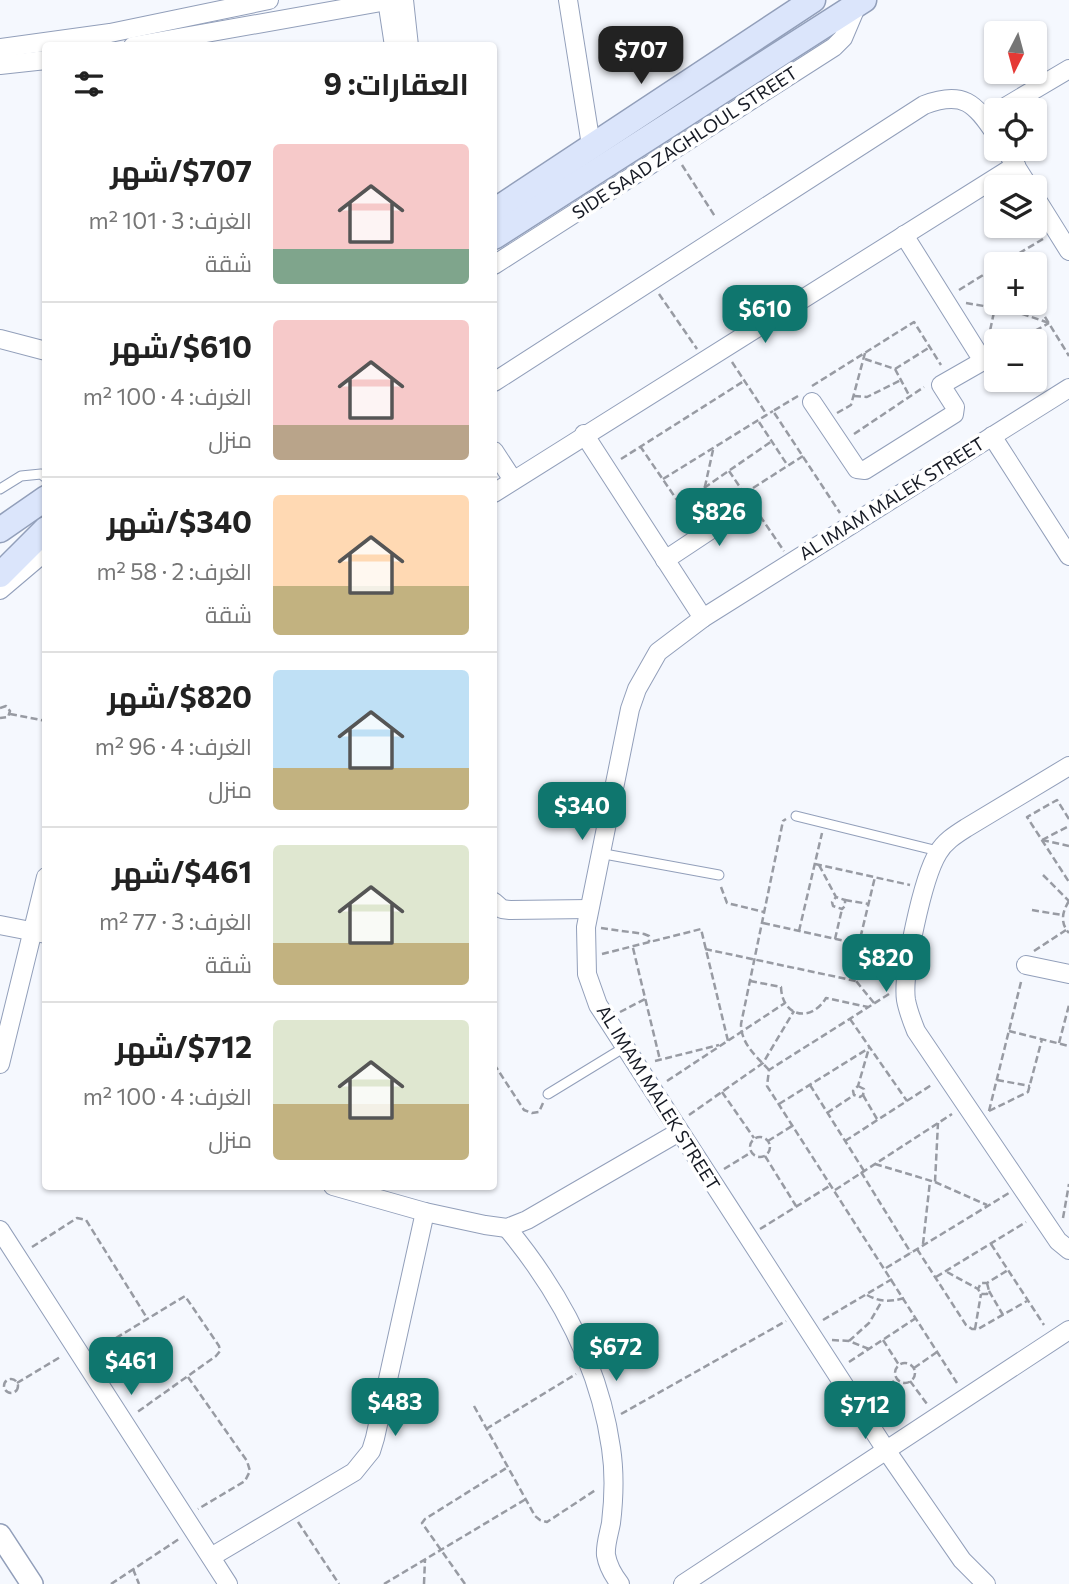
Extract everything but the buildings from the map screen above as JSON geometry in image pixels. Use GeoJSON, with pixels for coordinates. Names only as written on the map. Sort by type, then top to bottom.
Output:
{"type":"FeatureCollection","features":[{"type":"Feature","properties":{"kind":"main road"},"geometry":{"type":"LineString","coordinates":[[497,209],[813,0]]}},
{"type":"Feature","properties":{"kind":"main road"},"geometry":{"type":"LineString","coordinates":[[497,235],[861,2]]}},
{"type":"Feature","properties":{"kind":"main road"},"geometry":{"type":"LineString","coordinates":[[0,530],[42,501]]}},
{"type":"Feature","properties":{"kind":"main road"},"geometry":{"type":"LineString","coordinates":[[0,575],[42,549]]}},
{"type":"Feature","properties":{"kind":"street"},"geometry":{"type":"LineString","coordinates":[[44,42],[110,33],[232,4],[269,0]]}},
{"type":"Feature","properties":{"kind":"street"},"geometry":{"type":"LineString","coordinates":[[155,42],[387,0],[393,42]]}},
{"type":"Feature","properties":{"kind":"street"},"geometry":{"type":"LineString","coordinates":[[404,0],[409,42]]}},
{"type":"Feature","properties":{"kind":"street"},"geometry":{"type":"LineString","coordinates":[[568,0],[591,145]]}},
{"type":"Feature","properties":{"kind":"street","name":"SIDE SAAD ZAGHLOUL STREET"},"geometry":{"type":"LineString","coordinates":[[497,263],[834,47],[848,28],[861,2]]}},
{"type":"Feature","properties":{"kind":"street"},"geometry":{"type":"LineString","coordinates":[[0,48],[42,42]]}},
{"type":"Feature","properties":{"kind":"street"},"geometry":{"type":"LineString","coordinates":[[0,65],[42,60]]}},
{"type":"Feature","properties":{"kind":"street"},"geometry":{"type":"LineString","coordinates":[[1021,98],[1069,69]]}},
{"type":"Feature","properties":{"kind":"street"},"geometry":{"type":"LineString","coordinates":[[497,380],[924,105],[941,98],[958,98],[984,109]]}},
{"type":"Feature","properties":{"kind":"street"},"geometry":{"type":"LineString","coordinates":[[1013,161],[1022,175]]}},
{"type":"Feature","properties":{"kind":"street"},"geometry":{"type":"LineString","coordinates":[[497,491],[1016,165]]}},
{"type":"Feature","properties":{"kind":"street"},"geometry":{"type":"LineString","coordinates":[[1047,216],[1069,251]]}},
{"type":"Feature","properties":{"kind":"street"},"geometry":{"type":"LineString","coordinates":[[812,402],[857,469],[865,470],[954,414],[955,407],[946,382],[983,361],[904,235]]}},
{"type":"Feature","properties":{"kind":"street"},"geometry":{"type":"LineString","coordinates":[[0,339],[42,350]]}},
{"type":"Feature","properties":{"kind":"street"},"geometry":{"type":"LineString","coordinates":[[0,347],[42,357]]}},
{"type":"Feature","properties":{"kind":"street","name":"AL IMAM MALEK STREET"},"geometry":{"type":"LineString","coordinates":[[986,1584],[962,1560],[886,1450],[607,1018],[592,990],[585,958],[587,918],[627,720],[637,689],[658,652],[703,618],[1069,388]]}},
{"type":"Feature","properties":{"kind":"street"},"geometry":{"type":"LineString","coordinates":[[584,434],[703,618]]}},
{"type":"Feature","properties":{"kind":"street"},"geometry":{"type":"LineString","coordinates":[[992,436],[1069,556]]}},
{"type":"Feature","properties":{"kind":"street"},"geometry":{"type":"LineString","coordinates":[[497,456],[513,480]]}},
{"type":"Feature","properties":{"kind":"street"},"geometry":{"type":"LineString","coordinates":[[665,560],[748,498]]}},
{"type":"Feature","properties":{"kind":"street"},"geometry":{"type":"LineString","coordinates":[[0,590],[42,550]]}},
{"type":"Feature","properties":{"kind":"street"},"geometry":{"type":"LineString","coordinates":[[1064,1246],[916,1031],[908,1008],[905,983],[924,888],[938,851],[950,838],[965,828],[1069,766]]}},
{"type":"Feature","properties":{"kind":"street"},"geometry":{"type":"LineString","coordinates":[[497,905],[502,909],[587,918]]}},
{"type":"Feature","properties":{"kind":"street"},"geometry":{"type":"LineString","coordinates":[[0,1064],[40,933],[42,914]]}},
{"type":"Feature","properties":{"kind":"street"},"geometry":{"type":"LineString","coordinates":[[0,925],[40,933]]}},
{"type":"Feature","properties":{"kind":"street"},"geometry":{"type":"LineString","coordinates":[[1026,965],[1069,974]]}},
{"type":"Feature","properties":{"kind":"street"},"geometry":{"type":"LineString","coordinates":[[346,1190],[425,1213],[506,1228],[527,1220],[677,1128]]}},
{"type":"Feature","properties":{"kind":"street"},"geometry":{"type":"LineString","coordinates":[[211,1557],[354,1472],[371,1451],[425,1213]]}},
{"type":"Feature","properties":{"kind":"street"},"geometry":{"type":"LineString","coordinates":[[506,1228],[532,1259],[555,1293],[575,1328],[590,1366],[607,1423],[614,1478],[606,1552],[610,1571],[620,1584]]}},
{"type":"Feature","properties":{"kind":"street"},"geometry":{"type":"LineString","coordinates":[[0,1230],[229,1584]]}},
{"type":"Feature","properties":{"kind":"street"},"geometry":{"type":"LineString","coordinates":[[683,1584],[1062,1335]]}},
{"type":"Feature","properties":{"kind":"street"},"geometry":{"type":"LineString","coordinates":[[0,1535],[32,1584]]}},
{"type":"Feature","properties":{"kind":"lane"},"geometry":{"type":"LineString","coordinates":[[0,489],[21,477],[42,475]]}},
{"type":"Feature","properties":{"kind":"lane"},"geometry":{"type":"LineString","coordinates":[[796,816],[938,851]]}},
{"type":"Feature","properties":{"kind":"lane"},"geometry":{"type":"LineString","coordinates":[[599,853],[719,875]]}},
{"type":"Feature","properties":{"kind":"lane"},"geometry":{"type":"LineString","coordinates":[[548,1094],[625,1047]]}},
{"type":"Feature","properties":{"kind":"path"},"geometry":{"type":"LineString","coordinates":[[673,150],[726,233]]}},
{"type":"Feature","properties":{"kind":"path"},"geometry":{"type":"LineString","coordinates":[[1022,252],[1056,231]]}},
{"type":"Feature","properties":{"kind":"path"},"geometry":{"type":"LineString","coordinates":[[944,299],[984,274]]}},
{"type":"Feature","properties":{"kind":"path"},"geometry":{"type":"LineString","coordinates":[[650,281],[704,360]]}},
{"type":"Feature","properties":{"kind":"path"},"geometry":{"type":"LineString","coordinates":[[983,361],[993,315]]}},
{"type":"Feature","properties":{"kind":"path"},"geometry":{"type":"LineString","coordinates":[[1028,315],[1049,323]]}},
{"type":"Feature","properties":{"kind":"path"},"geometry":{"type":"LineString","coordinates":[[1044,315],[1069,356]]}},
{"type":"Feature","properties":{"kind":"path"},"geometry":{"type":"LineString","coordinates":[[663,479],[914,322],[930,347],[946,382],[928,384],[840,444]]}},
{"type":"Feature","properties":{"kind":"path"},"geometry":{"type":"LineString","coordinates":[[1038,329],[1049,323]]}},
{"type":"Feature","properties":{"kind":"path"},"geometry":{"type":"LineString","coordinates":[[895,369],[930,347]]}},
{"type":"Feature","properties":{"kind":"path"},"geometry":{"type":"LineString","coordinates":[[723,349],[766,415]]}},
{"type":"Feature","properties":{"kind":"path"},"geometry":{"type":"LineString","coordinates":[[824,420],[851,405],[865,353]]}},
{"type":"Feature","properties":{"kind":"path"},"geometry":{"type":"LineString","coordinates":[[864,359],[895,369],[910,397]]}},
{"type":"Feature","properties":{"kind":"path"},"geometry":{"type":"LineString","coordinates":[[854,396],[867,397],[901,380]]}},
{"type":"Feature","properties":{"kind":"path"},"geometry":{"type":"LineString","coordinates":[[606,468],[744,381]]}},
{"type":"Feature","properties":{"kind":"path"},"geometry":{"type":"LineString","coordinates":[[773,411],[849,526]]}},
{"type":"Feature","properties":{"kind":"path"},"geometry":{"type":"LineString","coordinates":[[758,420],[788,466]]}},
{"type":"Feature","properties":{"kind":"path"},"geometry":{"type":"LineString","coordinates":[[704,488],[772,441]]}},
{"type":"Feature","properties":{"kind":"path"},"geometry":{"type":"LineString","coordinates":[[640,446],[696,528],[713,448]]}},
{"type":"Feature","properties":{"kind":"path"},"geometry":{"type":"LineString","coordinates":[[748,498],[803,456]]}},
{"type":"Feature","properties":{"kind":"path"},"geometry":{"type":"LineString","coordinates":[[0,708],[8,708],[10,714]]}},
{"type":"Feature","properties":{"kind":"path"},"geometry":{"type":"LineString","coordinates":[[0,718],[5,719],[10,714]]}},
{"type":"Feature","properties":{"kind":"path"},"geometry":{"type":"LineString","coordinates":[[10,714],[42,720]]}},
{"type":"Feature","properties":{"kind":"path"},"geometry":{"type":"LineString","coordinates":[[1069,819],[1056,800],[1027,817],[1069,882]]}},
{"type":"Feature","properties":{"kind":"path"},"geometry":{"type":"LineString","coordinates":[[769,1070],[745,1043],[741,1032],[783,821],[796,816]]}},
{"type":"Feature","properties":{"kind":"path"},"geometry":{"type":"LineString","coordinates":[[799,931],[817,865],[824,823]]}},
{"type":"Feature","properties":{"kind":"path"},"geometry":{"type":"LineString","coordinates":[[1042,840],[1069,826]]}},
{"type":"Feature","properties":{"kind":"path"},"geometry":{"type":"LineString","coordinates":[[1042,840],[1069,846]]}},
{"type":"Feature","properties":{"kind":"path"},"geometry":{"type":"LineString","coordinates":[[817,865],[924,888]]}},
{"type":"Feature","properties":{"kind":"path"},"geometry":{"type":"LineString","coordinates":[[817,865],[836,897]]}},
{"type":"Feature","properties":{"kind":"path"},"geometry":{"type":"LineString","coordinates":[[719,875],[727,903],[765,912]]}},
{"type":"Feature","properties":{"kind":"path"},"geometry":{"type":"LineString","coordinates":[[1042,1039],[1028,1092],[989,1111],[1030,954],[1068,932],[1062,915],[1069,901],[1043,875]]}},
{"type":"Feature","properties":{"kind":"path"},"geometry":{"type":"LineString","coordinates":[[874,1003],[856,981],[853,968],[875,877]]}},
{"type":"Feature","properties":{"kind":"path"},"geometry":{"type":"LineString","coordinates":[[836,897],[869,904]]}},
{"type":"Feature","properties":{"kind":"path"},"geometry":{"type":"LineString","coordinates":[[836,897],[832,902],[833,906],[842,909]]}},
{"type":"Feature","properties":{"kind":"path"},"geometry":{"type":"LineString","coordinates":[[835,939],[845,900]]}},
{"type":"Feature","properties":{"kind":"path"},"geometry":{"type":"LineString","coordinates":[[1032,910],[1062,915]]}},
{"type":"Feature","properties":{"kind":"path"},"geometry":{"type":"LineString","coordinates":[[587,918],[644,934],[649,936],[649,942]]}},
{"type":"Feature","properties":{"kind":"path"},"geometry":{"type":"LineString","coordinates":[[763,923],[859,944]]}},
{"type":"Feature","properties":{"kind":"path"},"geometry":{"type":"LineString","coordinates":[[585,958],[701,929],[728,1041]]}},
{"type":"Feature","properties":{"kind":"path"},"geometry":{"type":"LineString","coordinates":[[633,947],[660,1060]]}},
{"type":"Feature","properties":{"kind":"path"},"geometry":{"type":"LineString","coordinates":[[705,949],[856,981]]}},
{"type":"Feature","properties":{"kind":"path"},"geometry":{"type":"LineString","coordinates":[[750,981],[781,986],[785,1003],[794,1011],[804,1014],[813,1012],[826,998],[869,1007]]}},
{"type":"Feature","properties":{"kind":"path"},"geometry":{"type":"LineString","coordinates":[[769,1070],[905,983]]}},
{"type":"Feature","properties":{"kind":"path"},"geometry":{"type":"LineString","coordinates":[[607,1018],[645,999]]}},
{"type":"Feature","properties":{"kind":"path"},"geometry":{"type":"LineString","coordinates":[[653,1090],[785,1003]]}},
{"type":"Feature","properties":{"kind":"path"},"geometry":{"type":"LineString","coordinates":[[1059,1044],[1069,1005]]}},
{"type":"Feature","properties":{"kind":"path"},"geometry":{"type":"LineString","coordinates":[[677,1128],[762,1063],[794,1011]]}},
{"type":"Feature","properties":{"kind":"path"},"geometry":{"type":"LineString","coordinates":[[850,1019],[906,1101]]}},
{"type":"Feature","properties":{"kind":"path"},"geometry":{"type":"LineString","coordinates":[[1009,1031],[1069,1046]]}},
{"type":"Feature","properties":{"kind":"path"},"geometry":{"type":"LineString","coordinates":[[637,1066],[723,1045]]}},
{"type":"Feature","properties":{"kind":"path"},"geometry":{"type":"LineString","coordinates":[[779,1104],[869,1048]]}},
{"type":"Feature","properties":{"kind":"path"},"geometry":{"type":"LineString","coordinates":[[827,1113],[853,1095],[869,1048]]}},
{"type":"Feature","properties":{"kind":"path"},"geometry":{"type":"LineString","coordinates":[[497,1069],[524,1110],[539,1112],[548,1094]]}},
{"type":"Feature","properties":{"kind":"path"},"geometry":{"type":"LineString","coordinates":[[769,1070],[767,1086],[967,1397]]}},
{"type":"Feature","properties":{"kind":"path"},"geometry":{"type":"LineString","coordinates":[[845,1141],[946,1076]]}},
{"type":"Feature","properties":{"kind":"path"},"geometry":{"type":"LineString","coordinates":[[997,1080],[1030,1086]]}},
{"type":"Feature","properties":{"kind":"path"},"geometry":{"type":"LineString","coordinates":[[810,1085],[911,1253]]}},
{"type":"Feature","properties":{"kind":"path"},"geometry":{"type":"LineString","coordinates":[[858,1086],[864,1089],[863,1095],[878,1120]]}},
{"type":"Feature","properties":{"kind":"path"},"geometry":{"type":"LineString","coordinates":[[722,1091],[754,1138]]}},
{"type":"Feature","properties":{"kind":"path"},"geometry":{"type":"LineString","coordinates":[[853,1095],[863,1095]]}},
{"type":"Feature","properties":{"kind":"path"},"geometry":{"type":"LineString","coordinates":[[835,1190],[966,1105]]}},
{"type":"Feature","properties":{"kind":"path"},"geometry":{"type":"LineString","coordinates":[[935,1182],[938,1123]]}},
{"type":"Feature","properties":{"kind":"path"},"geometry":{"type":"LineString","coordinates":[[768,1141],[793,1126]]}},
{"type":"Feature","properties":{"kind":"path"},"geometry":{"type":"LineString","coordinates":[[762,1137],[768,1141],[770,1149],[765,1156],[757,1157],[750,1153],[749,1145],[754,1138],[762,1137]]}},
{"type":"Feature","properties":{"kind":"path"},"geometry":{"type":"LineString","coordinates":[[709,1178],[750,1153]]}},
{"type":"Feature","properties":{"kind":"path"},"geometry":{"type":"LineString","coordinates":[[765,1156],[796,1206]]}},
{"type":"Feature","properties":{"kind":"path"},"geometry":{"type":"LineString","coordinates":[[875,1163],[935,1182],[988,1205]]}},
{"type":"Feature","properties":{"kind":"path"},"geometry":{"type":"LineString","coordinates":[[923,1245],[930,1181]]}},
{"type":"Feature","properties":{"kind":"path"},"geometry":{"type":"LineString","coordinates":[[1064,1246],[1069,1184]]}},
{"type":"Feature","properties":{"kind":"path"},"geometry":{"type":"LineString","coordinates":[[747,1237],[831,1185]]}},
{"type":"Feature","properties":{"kind":"path"},"geometry":{"type":"LineString","coordinates":[[885,1268],[1021,1186]]}},
{"type":"Feature","properties":{"kind":"path"},"geometry":{"type":"LineString","coordinates":[[936,1278],[1040,1214]]}},
{"type":"Feature","properties":{"kind":"path"},"geometry":{"type":"LineString","coordinates":[[17,1256],[77,1218],[86,1220],[147,1318]]}},
{"type":"Feature","properties":{"kind":"path"},"geometry":{"type":"LineString","coordinates":[[991,1244],[1027,1301],[1062,1335]]}},
{"type":"Feature","properties":{"kind":"path"},"geometry":{"type":"LineString","coordinates":[[917,1249],[967,1325],[975,1329]]}},
{"type":"Feature","properties":{"kind":"path"},"geometry":{"type":"LineString","coordinates":[[978,1289],[981,1283],[987,1283],[1007,1270]]}},
{"type":"Feature","properties":{"kind":"path"},"geometry":{"type":"LineString","coordinates":[[946,1272],[978,1289],[981,1294],[975,1329]]}},
{"type":"Feature","properties":{"kind":"path"},"geometry":{"type":"LineString","coordinates":[[607,1423],[807,1329],[892,1279]]}},
{"type":"Feature","properties":{"kind":"path"},"geometry":{"type":"LineString","coordinates":[[987,1283],[989,1292],[1003,1315]]}},
{"type":"Feature","properties":{"kind":"path"},"geometry":{"type":"LineString","coordinates":[[981,1294],[989,1292]]}},
{"type":"Feature","properties":{"kind":"path"},"geometry":{"type":"LineString","coordinates":[[866,1294],[882,1301],[904,1298]]}},
{"type":"Feature","properties":{"kind":"path"},"geometry":{"type":"LineString","coordinates":[[5,1390],[4,1386],[8,1381],[17,1383],[80,1353],[185,1296],[220,1351],[124,1422]]}},
{"type":"Feature","properties":{"kind":"path"},"geometry":{"type":"LineString","coordinates":[[849,1341],[869,1324],[882,1301]]}},
{"type":"Feature","properties":{"kind":"path"},"geometry":{"type":"LineString","coordinates":[[975,1329],[1027,1301]]}},
{"type":"Feature","properties":{"kind":"path"},"geometry":{"type":"LineString","coordinates":[[835,1371],[916,1318]]}},
{"type":"Feature","properties":{"kind":"path"},"geometry":{"type":"LineString","coordinates":[[807,1329],[869,1349]]}},
{"type":"Feature","properties":{"kind":"path"},"geometry":{"type":"LineString","coordinates":[[883,1340],[899,1365]]}},
{"type":"Feature","properties":{"kind":"path"},"geometry":{"type":"LineString","coordinates":[[913,1368],[937,1352]]}},
{"type":"Feature","properties":{"kind":"path"},"geometry":{"type":"LineString","coordinates":[[907,1364],[913,1368],[914,1376],[910,1381],[903,1383],[897,1379],[895,1372],[899,1365],[907,1364]]}},
{"type":"Feature","properties":{"kind":"path"},"geometry":{"type":"LineString","coordinates":[[486,1429],[590,1366]]}},
{"type":"Feature","properties":{"kind":"path"},"geometry":{"type":"LineString","coordinates":[[111,1584],[245,1481],[250,1471],[247,1461],[187,1377]]}},
{"type":"Feature","properties":{"kind":"path"},"geometry":{"type":"LineString","coordinates":[[858,1406],[897,1379]]}},
{"type":"Feature","properties":{"kind":"path"},"geometry":{"type":"LineString","coordinates":[[910,1381],[937,1417]]}},
{"type":"Feature","properties":{"kind":"path"},"geometry":{"type":"LineString","coordinates":[[5,1390],[15,1392],[17,1383]]}},
{"type":"Feature","properties":{"kind":"path"},"geometry":{"type":"LineString","coordinates":[[0,1393],[5,1390]]}},
{"type":"Feature","properties":{"kind":"path"},"geometry":{"type":"LineString","coordinates":[[474,1406],[535,1516],[540,1520],[547,1522],[614,1478]]}},
{"type":"Feature","properties":{"kind":"path"},"geometry":{"type":"LineString","coordinates":[[465,1584],[422,1523],[508,1467]]}},
{"type":"Feature","properties":{"kind":"path"},"geometry":{"type":"LineString","coordinates":[[384,1584],[526,1499]]}},
{"type":"Feature","properties":{"kind":"path"},"geometry":{"type":"LineString","coordinates":[[290,1510],[338,1584]]}},
{"type":"Feature","properties":{"kind":"path"},"geometry":{"type":"LineString","coordinates":[[424,1584],[425,1559]]}},
{"type":"Feature","properties":{"kind":"path"},"geometry":{"type":"LineString","coordinates":[[133,1569],[139,1584]]}}]}
